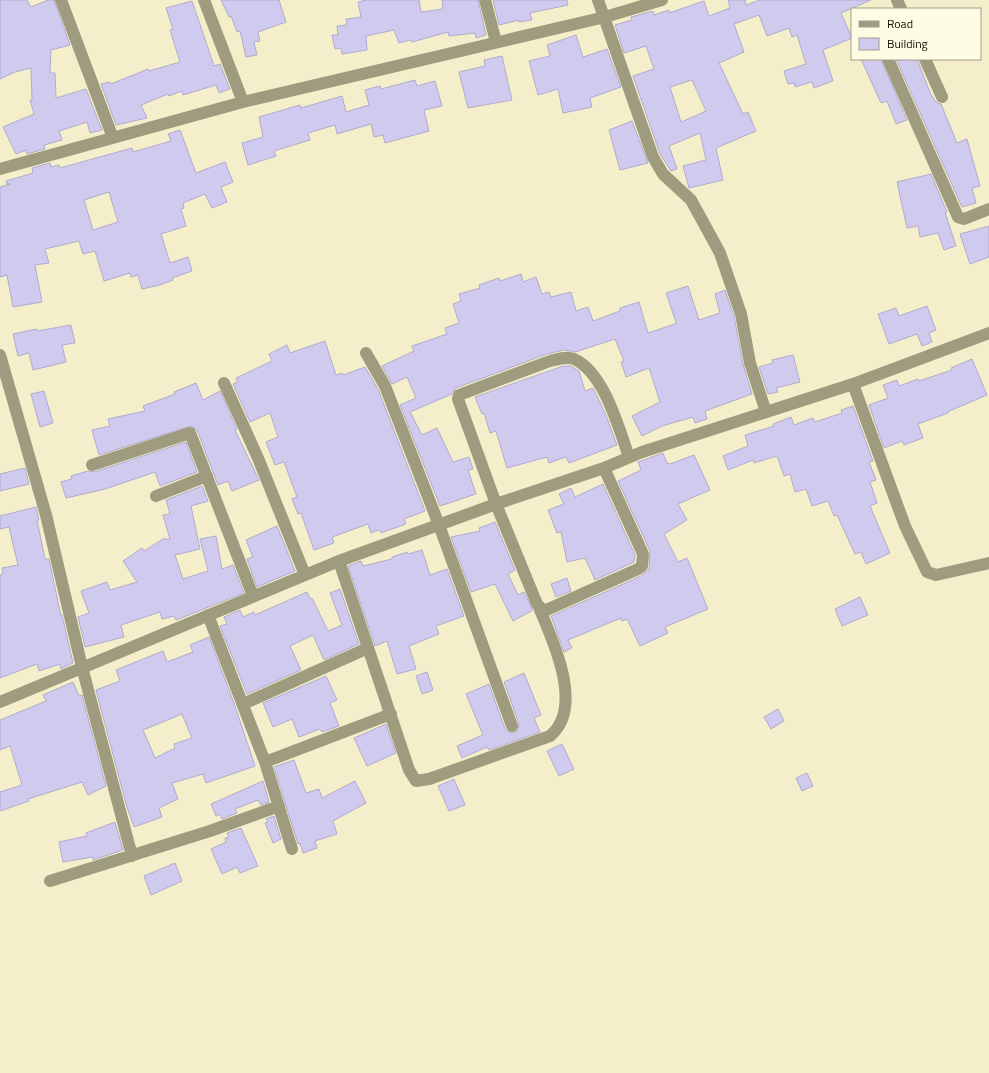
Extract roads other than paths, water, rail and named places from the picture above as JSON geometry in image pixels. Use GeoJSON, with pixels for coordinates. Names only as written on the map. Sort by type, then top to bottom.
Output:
{"type":"FeatureCollection","features":[{"type":"Feature","properties":{"kind":"street"},"geometry":{"type":"LineString","coordinates":[[61,0],[113,138]]}},
{"type":"Feature","properties":{"kind":"street"},"geometry":{"type":"LineString","coordinates":[[204,0],[243,102]]}},
{"type":"Feature","properties":{"kind":"street"},"geometry":{"type":"LineString","coordinates":[[485,0],[496,42]]}},
{"type":"Feature","properties":{"kind":"street"},"geometry":{"type":"LineString","coordinates":[[598,0],[605,16],[652,157],[663,174],[691,200],[720,253],[729,285],[741,314],[750,363],[766,412]]}},
{"type":"Feature","properties":{"kind":"street"},"geometry":{"type":"LineString","coordinates":[[0,169],[243,102],[605,16],[662,0]]}},
{"type":"Feature","properties":{"kind":"street"},"geometry":{"type":"LineString","coordinates":[[888,60],[958,217],[964,219],[989,209]]}},
{"type":"Feature","properties":{"kind":"street"},"geometry":{"type":"LineString","coordinates":[[925,60],[942,97]]}},
{"type":"Feature","properties":{"kind":"street"},"geometry":{"type":"LineString","coordinates":[[0,702],[208,614],[339,561],[496,504],[604,468],[629,457],[852,384],[989,333]]}},
{"type":"Feature","properties":{"kind":"street"},"geometry":{"type":"LineString","coordinates":[[366,353],[385,386],[439,525],[512,726]]}},
{"type":"Feature","properties":{"kind":"street"},"geometry":{"type":"LineString","coordinates":[[0,356],[25,438],[46,515],[82,668],[132,856]]}},
{"type":"Feature","properties":{"kind":"street"},"geometry":{"type":"LineString","coordinates":[[339,561],[409,770],[413,777],[420,781],[550,736],[556,731],[562,722],[565,710],[566,693],[560,662],[496,504],[458,399],[459,395],[550,361],[573,359],[586,368],[595,378],[611,407],[629,457]]}},
{"type":"Feature","properties":{"kind":"street"},"geometry":{"type":"LineString","coordinates":[[224,383],[258,458],[305,575]]}},
{"type":"Feature","properties":{"kind":"street"},"geometry":{"type":"LineString","coordinates":[[852,384],[905,526],[927,572],[936,574],[989,563]]}},
{"type":"Feature","properties":{"kind":"street"},"geometry":{"type":"LineString","coordinates":[[92,465],[190,433],[253,596]]}},
{"type":"Feature","properties":{"kind":"street"},"geometry":{"type":"LineString","coordinates":[[540,610],[547,610],[638,570],[642,566],[643,554],[604,468]]}},
{"type":"Feature","properties":{"kind":"street"},"geometry":{"type":"LineString","coordinates":[[156,496],[207,476]]}},
{"type":"Feature","properties":{"kind":"street"},"geometry":{"type":"LineString","coordinates":[[208,614],[265,762],[292,849]]}},
{"type":"Feature","properties":{"kind":"street"},"geometry":{"type":"LineString","coordinates":[[243,704],[368,648]]}},
{"type":"Feature","properties":{"kind":"street"},"geometry":{"type":"LineString","coordinates":[[265,762],[391,714]]}},
{"type":"Feature","properties":{"kind":"street"},"geometry":{"type":"LineString","coordinates":[[50,881],[132,856],[279,806]]}}]}
